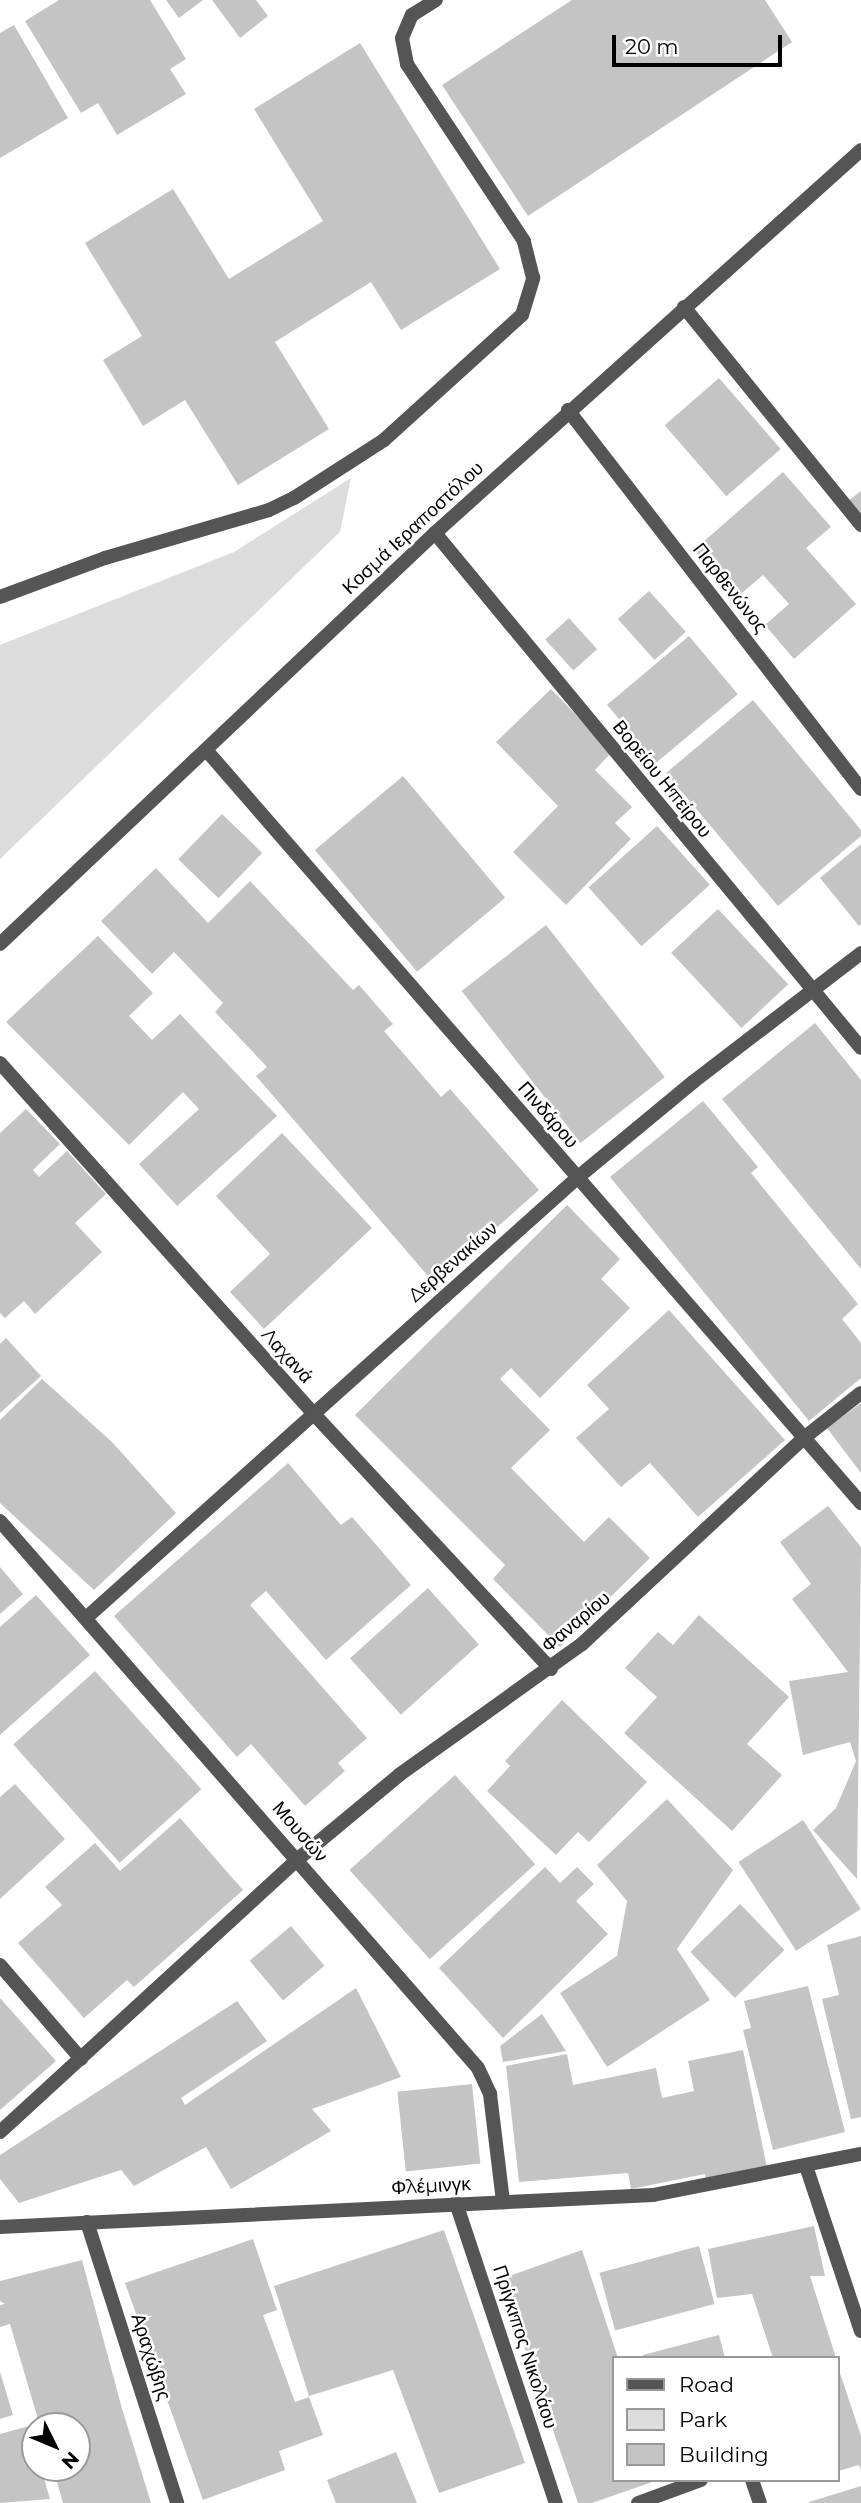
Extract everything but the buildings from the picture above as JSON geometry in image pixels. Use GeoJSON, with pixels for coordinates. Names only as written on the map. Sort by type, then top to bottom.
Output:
{"type":"FeatureCollection","features":[{"type":"Feature","properties":{"kind":"street"},"geometry":{"type":"LineString","coordinates":[[0,597],[93,562],[269,510],[294,498],[384,440],[522,315],[533,278],[524,241],[407,64],[402,38],[412,15],[436,0]]}},
{"type":"Feature","properties":{"kind":"street","name":"Κοσμά Ιεραποστόλου"},"geometry":{"type":"LineString","coordinates":[[0,944],[568,410],[861,150]]}},
{"type":"Feature","properties":{"kind":"street"},"geometry":{"type":"LineString","coordinates":[[684,307],[861,525]]}},
{"type":"Feature","properties":{"kind":"street","name":"Παρθενώνος"},"geometry":{"type":"LineString","coordinates":[[568,410],[861,789]]}},
{"type":"Feature","properties":{"kind":"street","name":"Βορείου Ηπείρου"},"geometry":{"type":"LineString","coordinates":[[435,533],[861,1048]]}},
{"type":"Feature","properties":{"kind":"street","name":"Πινδάρου"},"geometry":{"type":"LineString","coordinates":[[207,751],[861,1503]]}},
{"type":"Feature","properties":{"kind":"street","name":"Δερβενακίων"},"geometry":{"type":"LineString","coordinates":[[86,1618],[312,1412],[577,1178],[861,953]]}},
{"type":"Feature","properties":{"kind":"street","name":"Λαχανά"},"geometry":{"type":"LineString","coordinates":[[0,1063],[312,1412],[551,1669]]}},
{"type":"Feature","properties":{"kind":"street","name":"Φαναρίου"},"geometry":{"type":"LineString","coordinates":[[0,2132],[298,1859],[399,1775],[551,1669],[616,1615],[804,1437],[861,1393]]}},
{"type":"Feature","properties":{"kind":"street","name":"Μουσών"},"geometry":{"type":"LineString","coordinates":[[0,1521],[298,1859],[488,2083],[503,2202]]}},
{"type":"Feature","properties":{"kind":"street"},"geometry":{"type":"LineString","coordinates":[[0,1965],[81,2059]]}},
{"type":"Feature","properties":{"kind":"street","name":"Φλέμινγκ"},"geometry":{"type":"LineString","coordinates":[[0,2227],[653,2195],[861,2154]]}},
{"type":"Feature","properties":{"kind":"street"},"geometry":{"type":"LineString","coordinates":[[806,2166],[861,2331]]}},
{"type":"Feature","properties":{"kind":"street","name":"Πρίγκιπος Νικολάου"},"geometry":{"type":"LineString","coordinates":[[456,2203],[556,2503]]}},
{"type":"Feature","properties":{"kind":"street","name":"Αραχώβης"},"geometry":{"type":"LineString","coordinates":[[88,2222],[177,2503]]}},
{"type":"Feature","properties":{"kind":"street"},"geometry":{"type":"LineString","coordinates":[[638,2503],[696,2482]]}},
{"type":"Feature","properties":{"kind":"street"},"geometry":{"type":"LineString","coordinates":[[753,2482],[761,2503]]}},
{"type":"Feature","properties":{"kind":"green space"},"geometry":{"type":"Polygon","coordinates":[[[351,478],[340,532],[0,859],[0,645],[234,552],[351,478]]]}}]}
